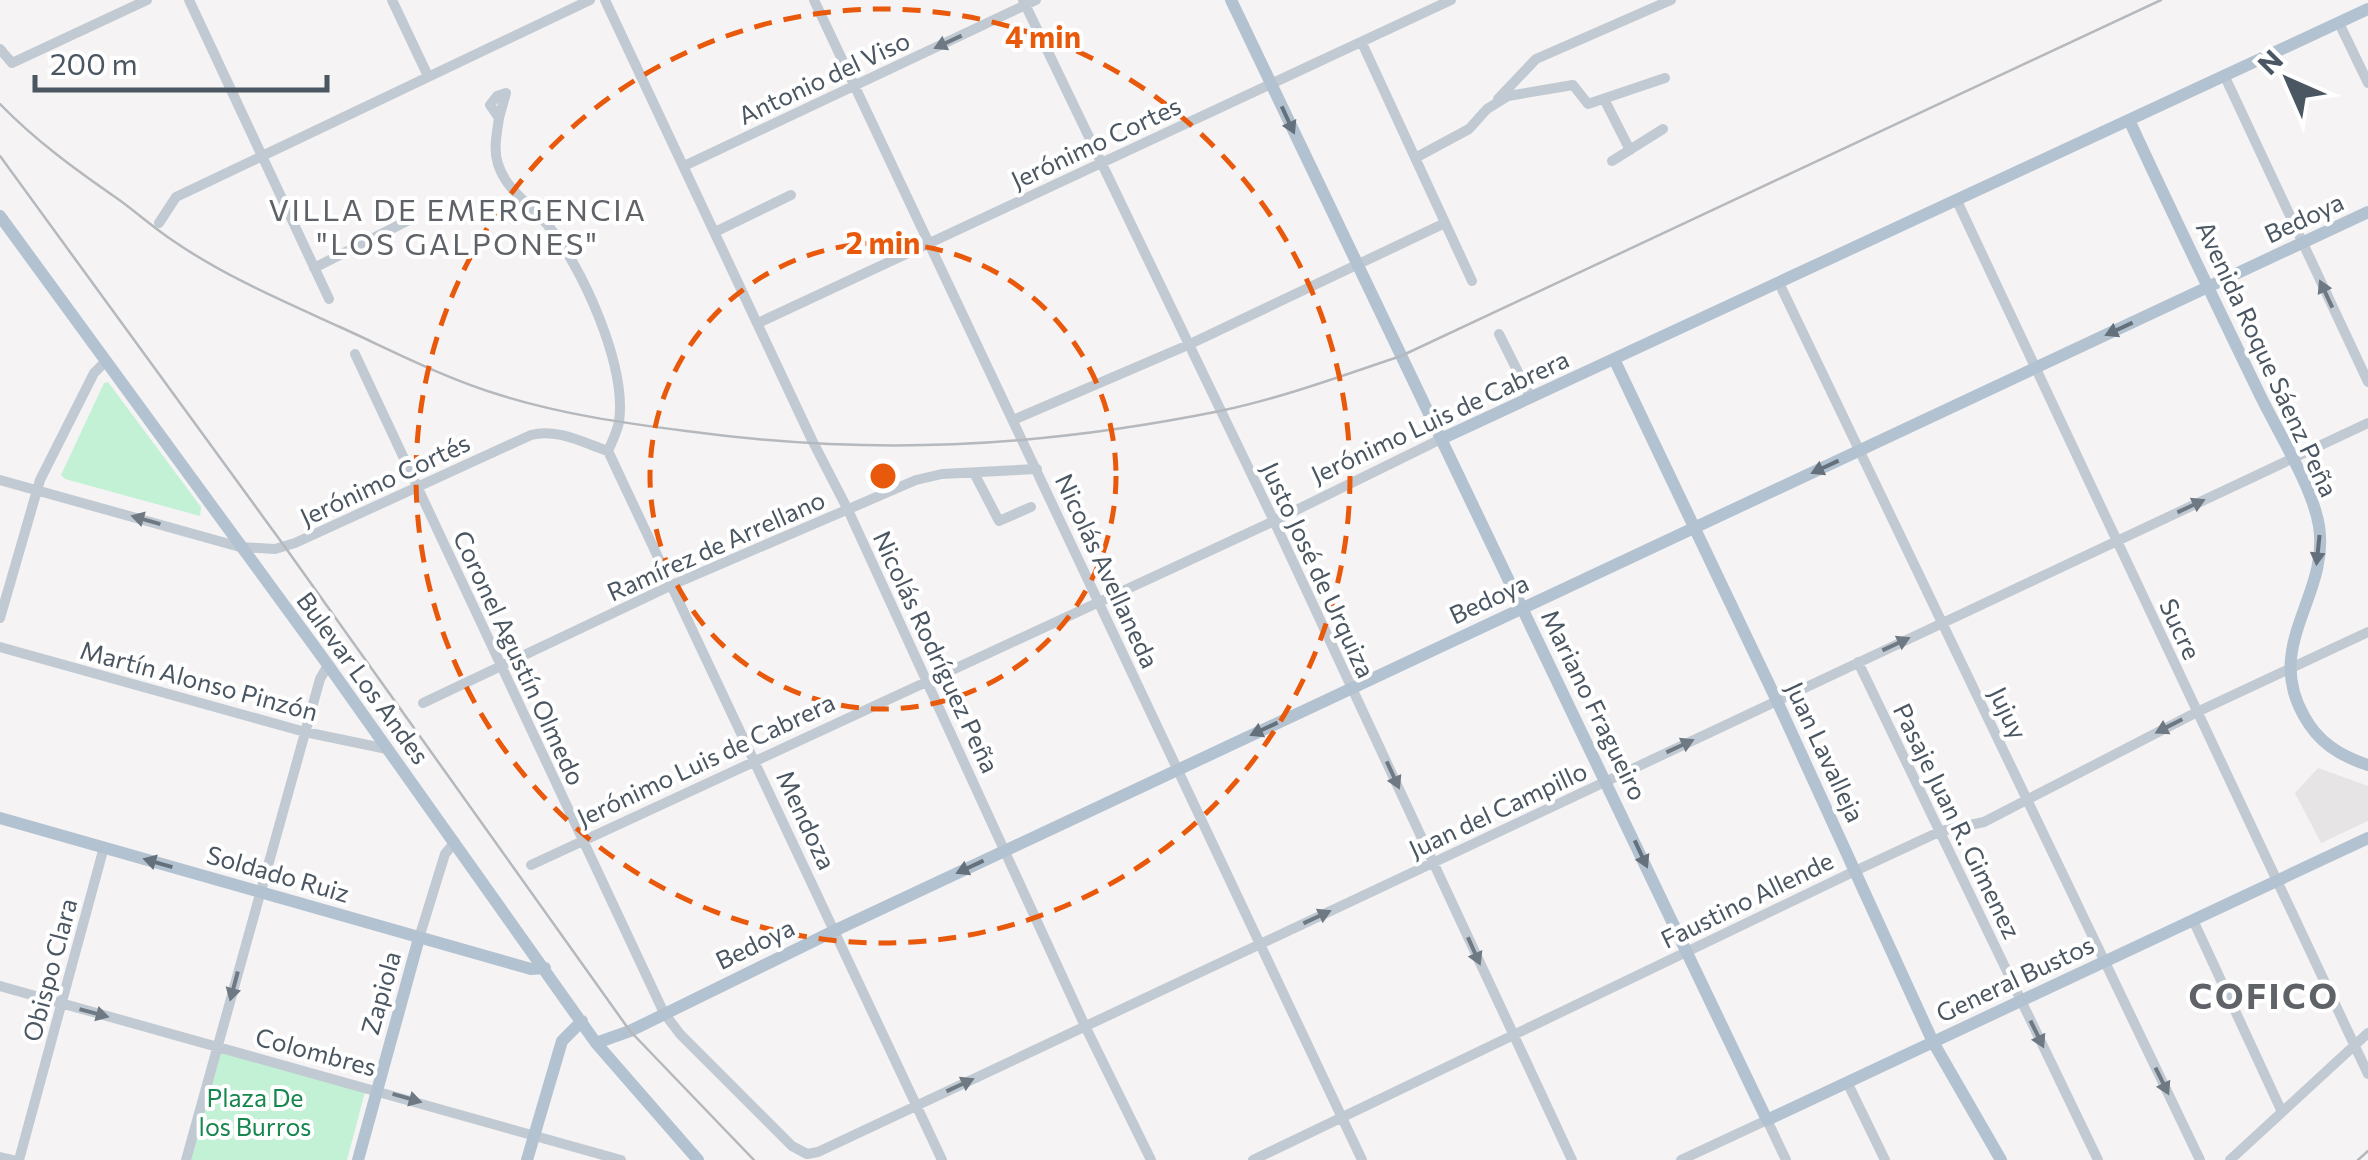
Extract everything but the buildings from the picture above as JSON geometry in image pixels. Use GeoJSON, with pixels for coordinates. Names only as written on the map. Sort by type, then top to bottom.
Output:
{"type":"FeatureCollection","features":[{"type":"Feature","properties":{"kind":"main road","name":"Mariano Fragueiro"},"geometry":{"type":"LineString","coordinates":[[1231,0],[1767,1120]]}},
{"type":"Feature","properties":{"kind":"main road","name":"Jerónimo Luis de Cabrera"},"geometry":{"type":"LineString","coordinates":[[1441,439],[2368,10]]}},
{"type":"Feature","properties":{"kind":"main road","name":"Avenida Roque Sáenz Peña"},"geometry":{"type":"LineString","coordinates":[[2130,122],[2311,502],[2320,536],[2317,564],[2294,633],[2288,669]]}},
{"type":"Feature","properties":{"kind":"main road","name":"Bedoya"},"geometry":{"type":"LineString","coordinates":[[596,1042],[630,1031],[836,930],[2368,212]]}},
{"type":"Feature","properties":{"kind":"main road","name":"Bulevar Los Andes"},"geometry":{"type":"LineString","coordinates":[[0,216],[328,665],[596,1042],[696,1159]]}},
{"type":"Feature","properties":{"kind":"main road","name":"Juan Lavalleja"},"geometry":{"type":"LineString","coordinates":[[1614,359],[1933,1042],[2001,1160]]}},
{"type":"Feature","properties":{"kind":"main road"},"geometry":{"type":"LineString","coordinates":[[2288,669],[2294,696],[2315,733],[2331,749],[2368,765]]}},
{"type":"Feature","properties":{"kind":"main road","name":"Soldado Ruiz"},"geometry":{"type":"LineString","coordinates":[[0,818],[531,969],[544,968]]}},
{"type":"Feature","properties":{"kind":"main road","name":"General Bustos"},"geometry":{"type":"LineString","coordinates":[[1767,1120],[2368,838]]}},
{"type":"Feature","properties":{"kind":"main road","name":"Zapiola"},"geometry":{"type":"LineString","coordinates":[[358,1160],[420,938]]}},
{"type":"Feature","properties":{"kind":"main road"},"geometry":{"type":"LineString","coordinates":[[527,1160],[562,1042],[582,1021]]}},
{"type":"Feature","properties":{"kind":"main road","name":"Bedoya"},"geometry":{"type":"LineString","coordinates":[[608,1058],[630,1031]]}},
{"type":"Feature","properties":{"kind":"street"},"geometry":{"type":"LineString","coordinates":[[0,49],[12,63],[148,0]]}},
{"type":"Feature","properties":{"kind":"street"},"geometry":{"type":"LineString","coordinates":[[189,0],[329,298]]}},
{"type":"Feature","properties":{"kind":"street"},"geometry":{"type":"LineString","coordinates":[[392,0],[428,76]]}},
{"type":"Feature","properties":{"kind":"street"},"geometry":{"type":"LineString","coordinates":[[160,223],[176,197],[259,154],[590,0]]}},
{"type":"Feature","properties":{"kind":"street","name":"Nicolás Rodríguez Peña"},"geometry":{"type":"LineString","coordinates":[[605,0],[848,510],[1150,1160]]}},
{"type":"Feature","properties":{"kind":"street","name":"Nicolás Avellaneda"},"geometry":{"type":"LineString","coordinates":[[814,0],[1362,1160]]}},
{"type":"Feature","properties":{"kind":"street"},"geometry":{"type":"LineString","coordinates":[[1416,157],[1468,129],[1536,58],[1671,0]]}},
{"type":"Feature","properties":{"kind":"street","name":"Jerónimo Cortes"},"geometry":{"type":"LineString","coordinates":[[758,324],[1447,1]]}},
{"type":"Feature","properties":{"kind":"street","name":"Antonio del Viso"},"geometry":{"type":"LineString","coordinates":[[684,166],[1028,2]]}},
{"type":"Feature","properties":{"kind":"street","name":"Justo José de Urquiza"},"geometry":{"type":"LineString","coordinates":[[1028,2],[1572,1160]]}},
{"type":"Feature","properties":{"kind":"street"},"geometry":{"type":"LineString","coordinates":[[2339,23],[2368,84]]}},
{"type":"Feature","properties":{"kind":"street"},"geometry":{"type":"LineString","coordinates":[[1362,42],[1472,281]]}},
{"type":"Feature","properties":{"kind":"street"},"geometry":{"type":"LineString","coordinates":[[2225,77],[2368,382]]}},
{"type":"Feature","properties":{"kind":"street"},"geometry":{"type":"LineString","coordinates":[[1494,103],[1508,96],[1572,85],[1588,104],[1665,78]]}},
{"type":"Feature","properties":{"kind":"street"},"geometry":{"type":"LineString","coordinates":[[1604,99],[1630,150]]}},
{"type":"Feature","properties":{"kind":"street"},"geometry":{"type":"LineString","coordinates":[[499,118],[495,154],[499,167],[509,187],[546,222],[566,250],[595,310],[612,360],[619,422],[608,451]]}},
{"type":"Feature","properties":{"kind":"street"},"geometry":{"type":"LineString","coordinates":[[1612,161],[1662,129]]}},
{"type":"Feature","properties":{"kind":"street"},"geometry":{"type":"LineString","coordinates":[[715,232],[791,196]]}},
{"type":"Feature","properties":{"kind":"street","name":"Sucre"},"geometry":{"type":"LineString","coordinates":[[1957,201],[2368,1074]]}},
{"type":"Feature","properties":{"kind":"street"},"geometry":{"type":"LineString","coordinates":[[314,268],[409,220]]}},
{"type":"Feature","properties":{"kind":"street"},"geometry":{"type":"LineString","coordinates":[[1014,420],[1188,345],[1445,223]]}},
{"type":"Feature","properties":{"kind":"street","name":"Jujuy"},"geometry":{"type":"LineString","coordinates":[[1779,283],[2200,1160]]}},
{"type":"Feature","properties":{"kind":"street"},"geometry":{"type":"LineString","coordinates":[[1499,334],[1531,398]]}},
{"type":"Feature","properties":{"kind":"street","name":"Coronel Agustín Olmedo"},"geometry":{"type":"LineString","coordinates":[[356,354],[664,1013],[680,1034],[792,1146],[807,1154]]}},
{"type":"Feature","properties":{"kind":"street"},"geometry":{"type":"LineString","coordinates":[[0,618],[36,490],[94,374],[106,361]]}},
{"type":"Feature","properties":{"kind":"street","name":"Juan del Campillo"},"geometry":{"type":"LineString","coordinates":[[807,1154],[2368,422]]}},
{"type":"Feature","properties":{"kind":"street","name":"Jerónimo Cortés"},"geometry":{"type":"LineString","coordinates":[[0,480],[240,547],[285,547],[544,432],[608,451]]}},
{"type":"Feature","properties":{"kind":"street","name":"Jerónimo Luis de Cabrera"},"geometry":{"type":"LineString","coordinates":[[531,865],[1274,521],[1441,439]]}},
{"type":"Feature","properties":{"kind":"street","name":"Mendoza"},"geometry":{"type":"LineString","coordinates":[[608,451],[942,1160]]}},
{"type":"Feature","properties":{"kind":"street","name":"Ramírez de Arrellano"},"geometry":{"type":"LineString","coordinates":[[423,703],[672,586],[931,476],[1036,468]]}},
{"type":"Feature","properties":{"kind":"street"},"geometry":{"type":"LineString","coordinates":[[974,473],[999,522],[1031,507]]}},
{"type":"Feature","properties":{"kind":"street","name":"Faustino Allende"},"geometry":{"type":"LineString","coordinates":[[1252,1160],[1941,831],[1984,822],[2197,712],[2368,632]]}},
{"type":"Feature","properties":{"kind":"street","name":"Martín Alonso Pinzón"},"geometry":{"type":"LineString","coordinates":[[0,647],[305,732],[388,749]]}},
{"type":"Feature","properties":{"kind":"street","name":"Pasaje Juan R. Gimenez"},"geometry":{"type":"LineString","coordinates":[[1858,662],[2098,1160]]}},
{"type":"Feature","properties":{"kind":"street"},"geometry":{"type":"LineString","coordinates":[[186,1160],[320,679],[328,665]]}},
{"type":"Feature","properties":{"kind":"street","name":"Zapiola"},"geometry":{"type":"LineString","coordinates":[[420,938],[445,854],[454,842]]}},
{"type":"Feature","properties":{"kind":"street","name":"Obispo Clara"},"geometry":{"type":"LineString","coordinates":[[16,1160],[104,847]]}},
{"type":"Feature","properties":{"kind":"street"},"geometry":{"type":"LineString","coordinates":[[2193,920],[2282,1112]]}},
{"type":"Feature","properties":{"kind":"street","name":"Colombres"},"geometry":{"type":"LineString","coordinates":[[0,986],[622,1160]]}},
{"type":"Feature","properties":{"kind":"street"},"geometry":{"type":"LineString","coordinates":[[2230,1160],[2368,1033]]}},
{"type":"Feature","properties":{"kind":"street"},"geometry":{"type":"LineString","coordinates":[[1847,1082],[1885,1160]]}},
{"type":"Feature","properties":{"kind":"street","name":"General Bustos"},"geometry":{"type":"LineString","coordinates":[[1681,1160],[1767,1120]]}},
{"type":"Feature","properties":{"kind":"street","name":"Mariano Fragueiro"},"geometry":{"type":"LineString","coordinates":[[1767,1120],[1786,1160]]}},
{"type":"Feature","properties":{"kind":"street"},"geometry":{"type":"LineString","coordinates":[[0,1156],[16,1160]]}},
{"type":"Feature","properties":{"kind":"shaded area"},"geometry":{"type":"Polygon","coordinates":[[[2318,768],[2368,786],[2368,821],[2321,843],[2295,793],[2318,768]]]}},
{"type":"Feature","properties":{"kind":"green space"},"geometry":{"type":"Polygon","coordinates":[[[108,382],[201,507],[200,516],[61,475],[104,383],[108,382]]]}},
{"type":"Feature","properties":{"kind":"green space","name":"Plaza De los Burros"},"geometry":{"type":"Polygon","coordinates":[[[221,1050],[365,1092],[347,1160],[191,1160],[221,1050]]]}},
{"type":"Feature","properties":{"kind":"railway"},"geometry":{"type":"LineString","coordinates":[[0,104],[72,166],[212,265],[399,355],[479,388],[569,413],[686,431],[822,444],[953,444],[1085,433],[1220,411],[1401,356],[2161,0]]}},
{"type":"Feature","properties":{"kind":"railway"},"geometry":{"type":"LineString","coordinates":[[0,156],[630,1031],[754,1160]]}},
{"type":"Feature","properties":{"kind":"railway"},"geometry":{"type":"LineString","coordinates":[[2358,1160],[2368,1151]]}},
{"type":"Feature","properties":{"kind":"district","name":"VILLA DE EMERGENCIA \"LOS GALPONES\""},"geometry":{"type":"Point","coordinates":[458,228]}},
{"type":"Feature","properties":{"kind":"district","name":"COFICO"},"geometry":{"type":"Point","coordinates":[2264,997]}}]}
